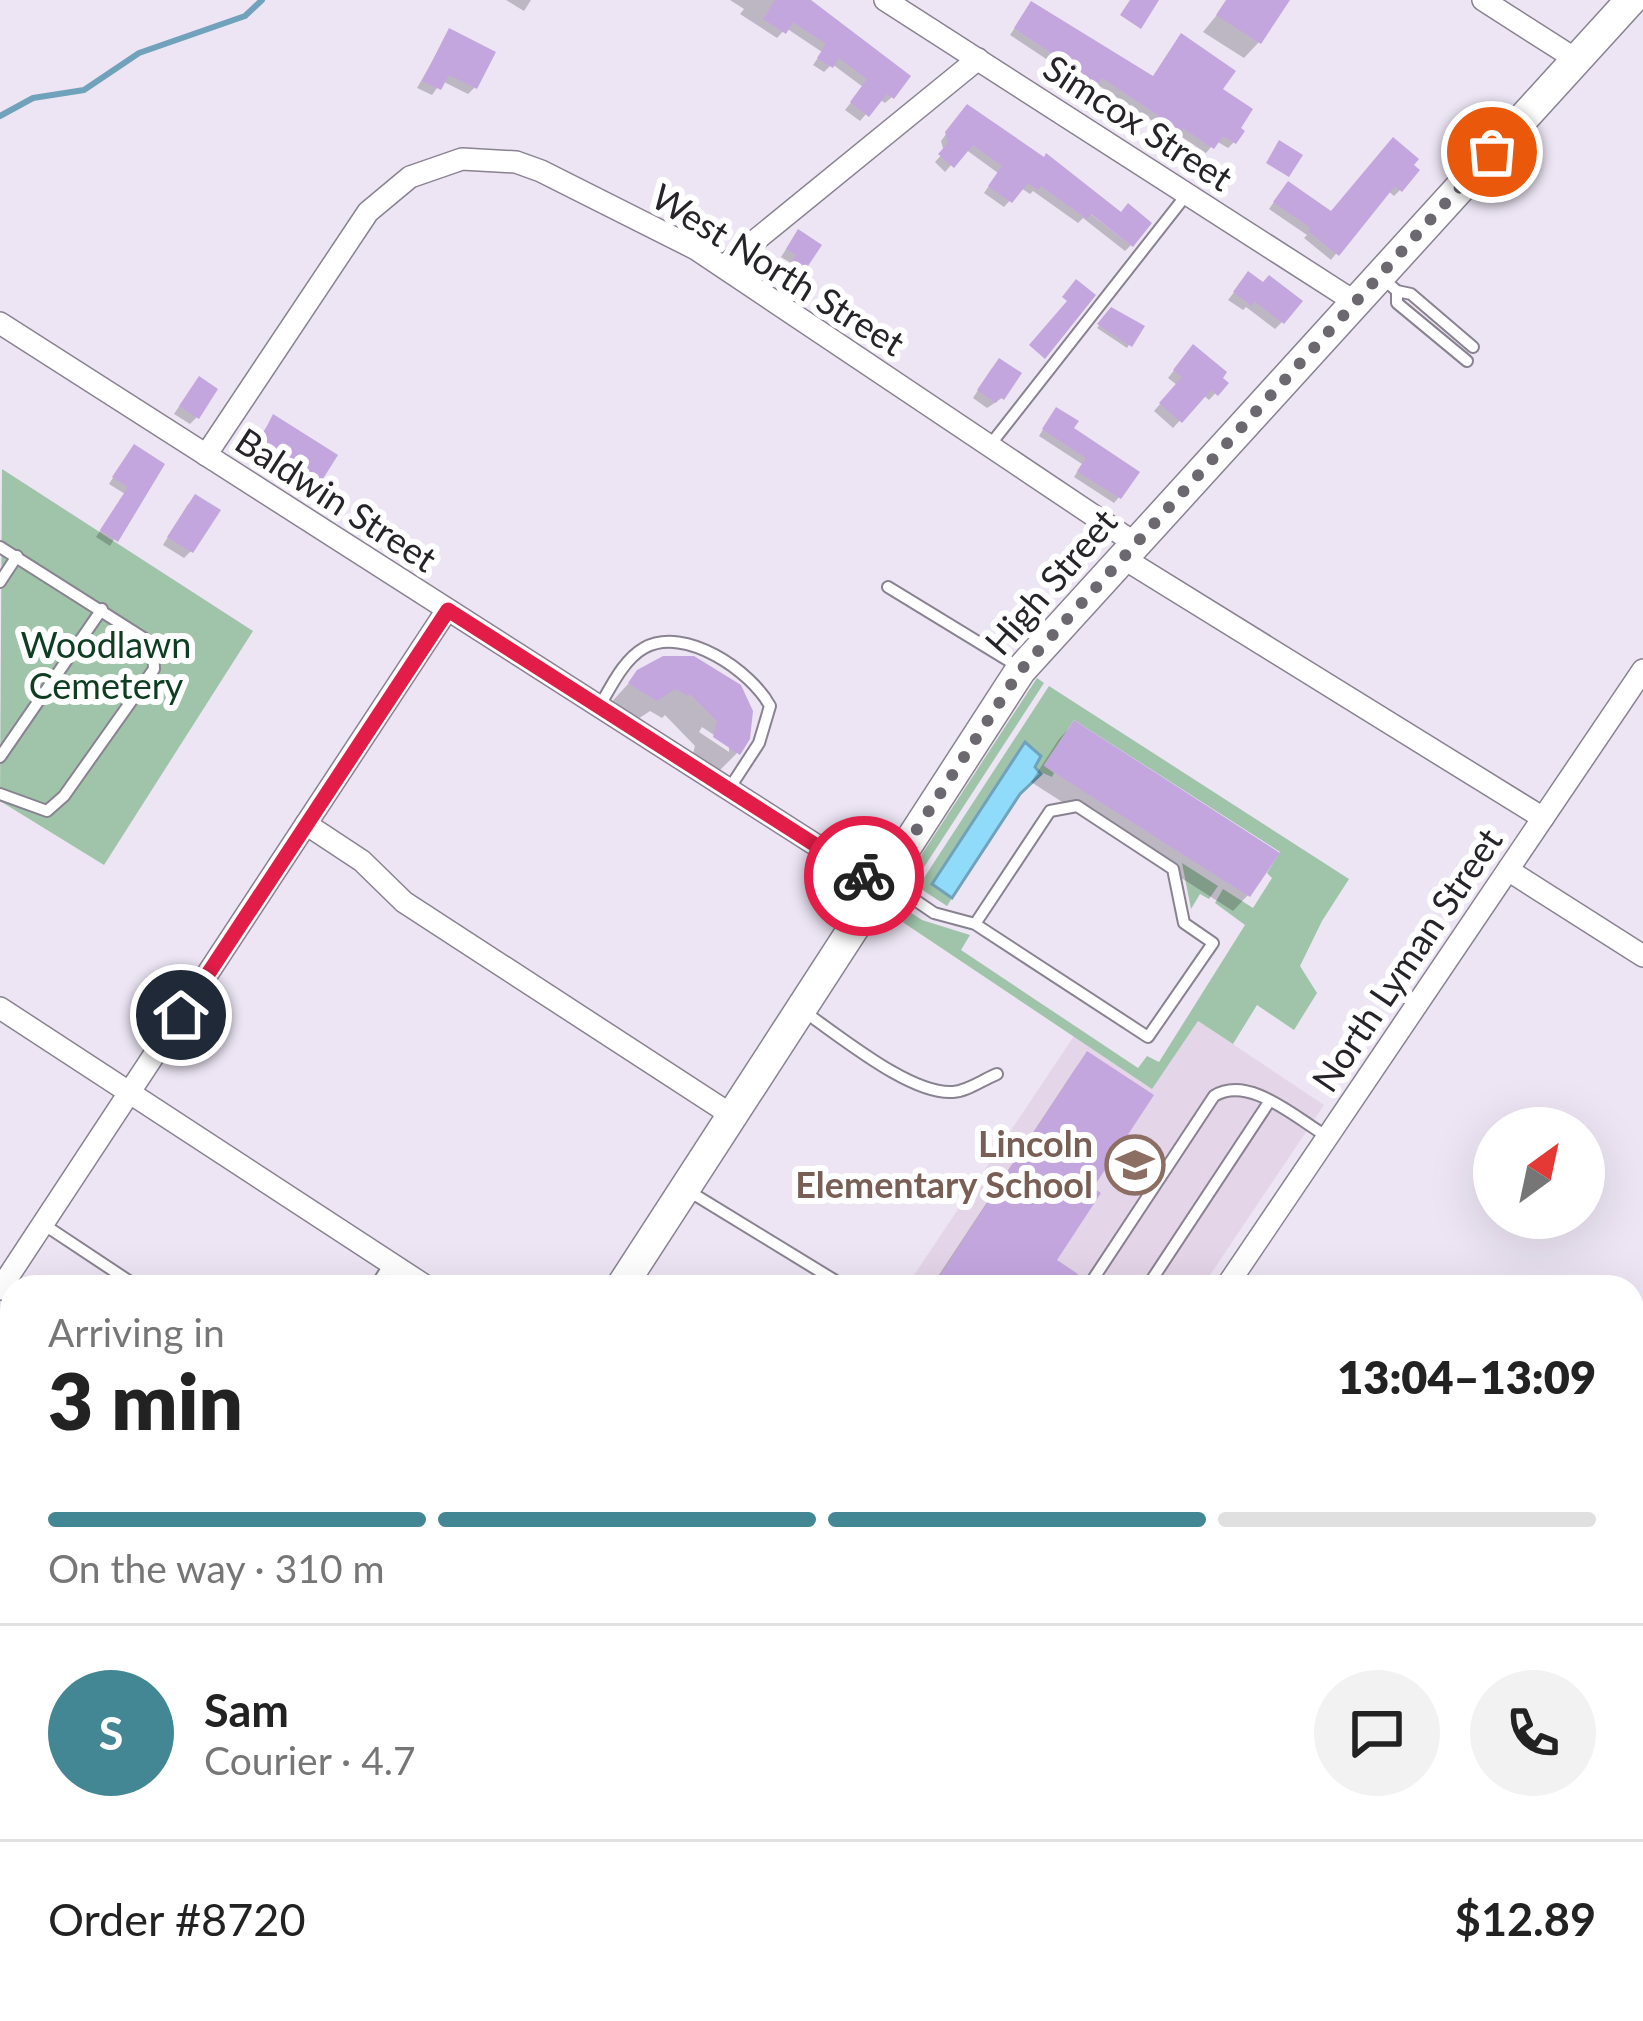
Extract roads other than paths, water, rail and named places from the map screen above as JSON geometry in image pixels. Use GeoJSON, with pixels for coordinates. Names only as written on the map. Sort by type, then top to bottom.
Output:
{"type":"FeatureCollection","features":[{"type":"Feature","properties":{"kind":"main road","name":"High Street"},"geometry":{"type":"LineString","coordinates":[[629,1275],[1022,669],[1355,302],[1388,283],[1631,0]]}},
{"type":"Feature","properties":{"kind":"street","name":"Simcox Street"},"geometry":{"type":"LineString","coordinates":[[885,0],[1355,302]]}},
{"type":"Feature","properties":{"kind":"street"},"geometry":{"type":"LineString","coordinates":[[1483,0],[1577,60]]}},
{"type":"Feature","properties":{"kind":"street"},"geometry":{"type":"LineString","coordinates":[[724,266],[978,59]]}},
{"type":"Feature","properties":{"kind":"street","name":"West North Street"},"geometry":{"type":"LineString","coordinates":[[206,455],[368,212],[387,192],[435,165],[489,158],[516,162],[724,266],[990,446],[1129,551],[1543,818]]}},
{"type":"Feature","properties":{"kind":"street","name":"Baldwin Street"},"geometry":{"type":"LineString","coordinates":[[0,323],[599,707],[882,882]]}},
{"type":"Feature","properties":{"kind":"street"},"geometry":{"type":"LineString","coordinates":[[9,1275],[448,610]]}},
{"type":"Feature","properties":{"kind":"street","name":"North Lyman Street"},"geometry":{"type":"LineString","coordinates":[[1234,1275],[1643,670]]}},
{"type":"Feature","properties":{"kind":"street"},"geometry":{"type":"LineString","coordinates":[[306,824],[362,861],[404,902],[733,1116]]}},
{"type":"Feature","properties":{"kind":"street"},"geometry":{"type":"LineString","coordinates":[[1508,870],[1643,956]]}},
{"type":"Feature","properties":{"kind":"street"},"geometry":{"type":"LineString","coordinates":[[0,1008],[410,1275]]}},
{"type":"Feature","properties":{"kind":"lane"},"geometry":{"type":"LineString","coordinates":[[990,446],[1187,194]]}},
{"type":"Feature","properties":{"kind":"lane"},"geometry":{"type":"LineString","coordinates":[[1388,283],[1411,293],[1474,347]]}},
{"type":"Feature","properties":{"kind":"lane"},"geometry":{"type":"LineString","coordinates":[[1388,283],[1397,303],[1467,361]]}},
{"type":"Feature","properties":{"kind":"lane"},"geometry":{"type":"LineString","coordinates":[[0,547],[145,639],[153,650],[154,669],[64,796],[47,811],[0,794]]}},
{"type":"Feature","properties":{"kind":"lane"},"geometry":{"type":"LineString","coordinates":[[0,582],[17,556]]}},
{"type":"Feature","properties":{"kind":"lane"},"geometry":{"type":"LineString","coordinates":[[888,587],[1022,669]]}},
{"type":"Feature","properties":{"kind":"lane"},"geometry":{"type":"LineString","coordinates":[[0,757],[102,610]]}},
{"type":"Feature","properties":{"kind":"lane"},"geometry":{"type":"LineString","coordinates":[[599,707],[628,661],[645,647],[663,641],[684,643],[724,663],[761,690],[770,706],[759,742],[729,789]]}},
{"type":"Feature","properties":{"kind":"lane"},"geometry":{"type":"LineString","coordinates":[[882,882],[934,914],[975,924],[1148,1037],[1213,943],[1184,923],[1173,868],[1077,806],[1050,811],[975,924]]}},
{"type":"Feature","properties":{"kind":"lane"},"geometry":{"type":"LineString","coordinates":[[800,1009],[922,1087],[947,1093],[997,1074]]}},
{"type":"Feature","properties":{"kind":"lane"},"geometry":{"type":"LineString","coordinates":[[1096,1275],[1214,1096],[1233,1087],[1244,1088],[1328,1137]]}},
{"type":"Feature","properties":{"kind":"lane"},"geometry":{"type":"LineString","coordinates":[[1155,1275],[1269,1102]]}},
{"type":"Feature","properties":{"kind":"lane"},"geometry":{"type":"LineString","coordinates":[[684,1189],[827,1275]]}},
{"type":"Feature","properties":{"kind":"lane"},"geometry":{"type":"LineString","coordinates":[[43,1224],[120,1275]]}},
{"type":"Feature","properties":{"kind":"lane"},"geometry":{"type":"LineString","coordinates":[[383,1275],[391,1262]]}},
{"type":"Feature","properties":{"kind":"water"},"geometry":{"type":"Polygon","coordinates":[[[1025,742],[1041,756],[1035,767],[1041,774],[1020,794],[952,898],[932,884],[1025,742]]]}},
{"type":"Feature","properties":{"kind":"waterway"},"geometry":{"type":"LineString","coordinates":[[0,116],[33,98],[84,90],[139,53],[245,16],[262,0]]}},
{"type":"Feature","properties":{"kind":"place","name":"Lincoln Elementary School"},"geometry":{"type":"Point","coordinates":[1135,1165]}},
{"type":"Feature","properties":{"kind":"park label","name":"Woodlawn Cemetery"},"geometry":{"type":"Point","coordinates":[106,666]}}]}
